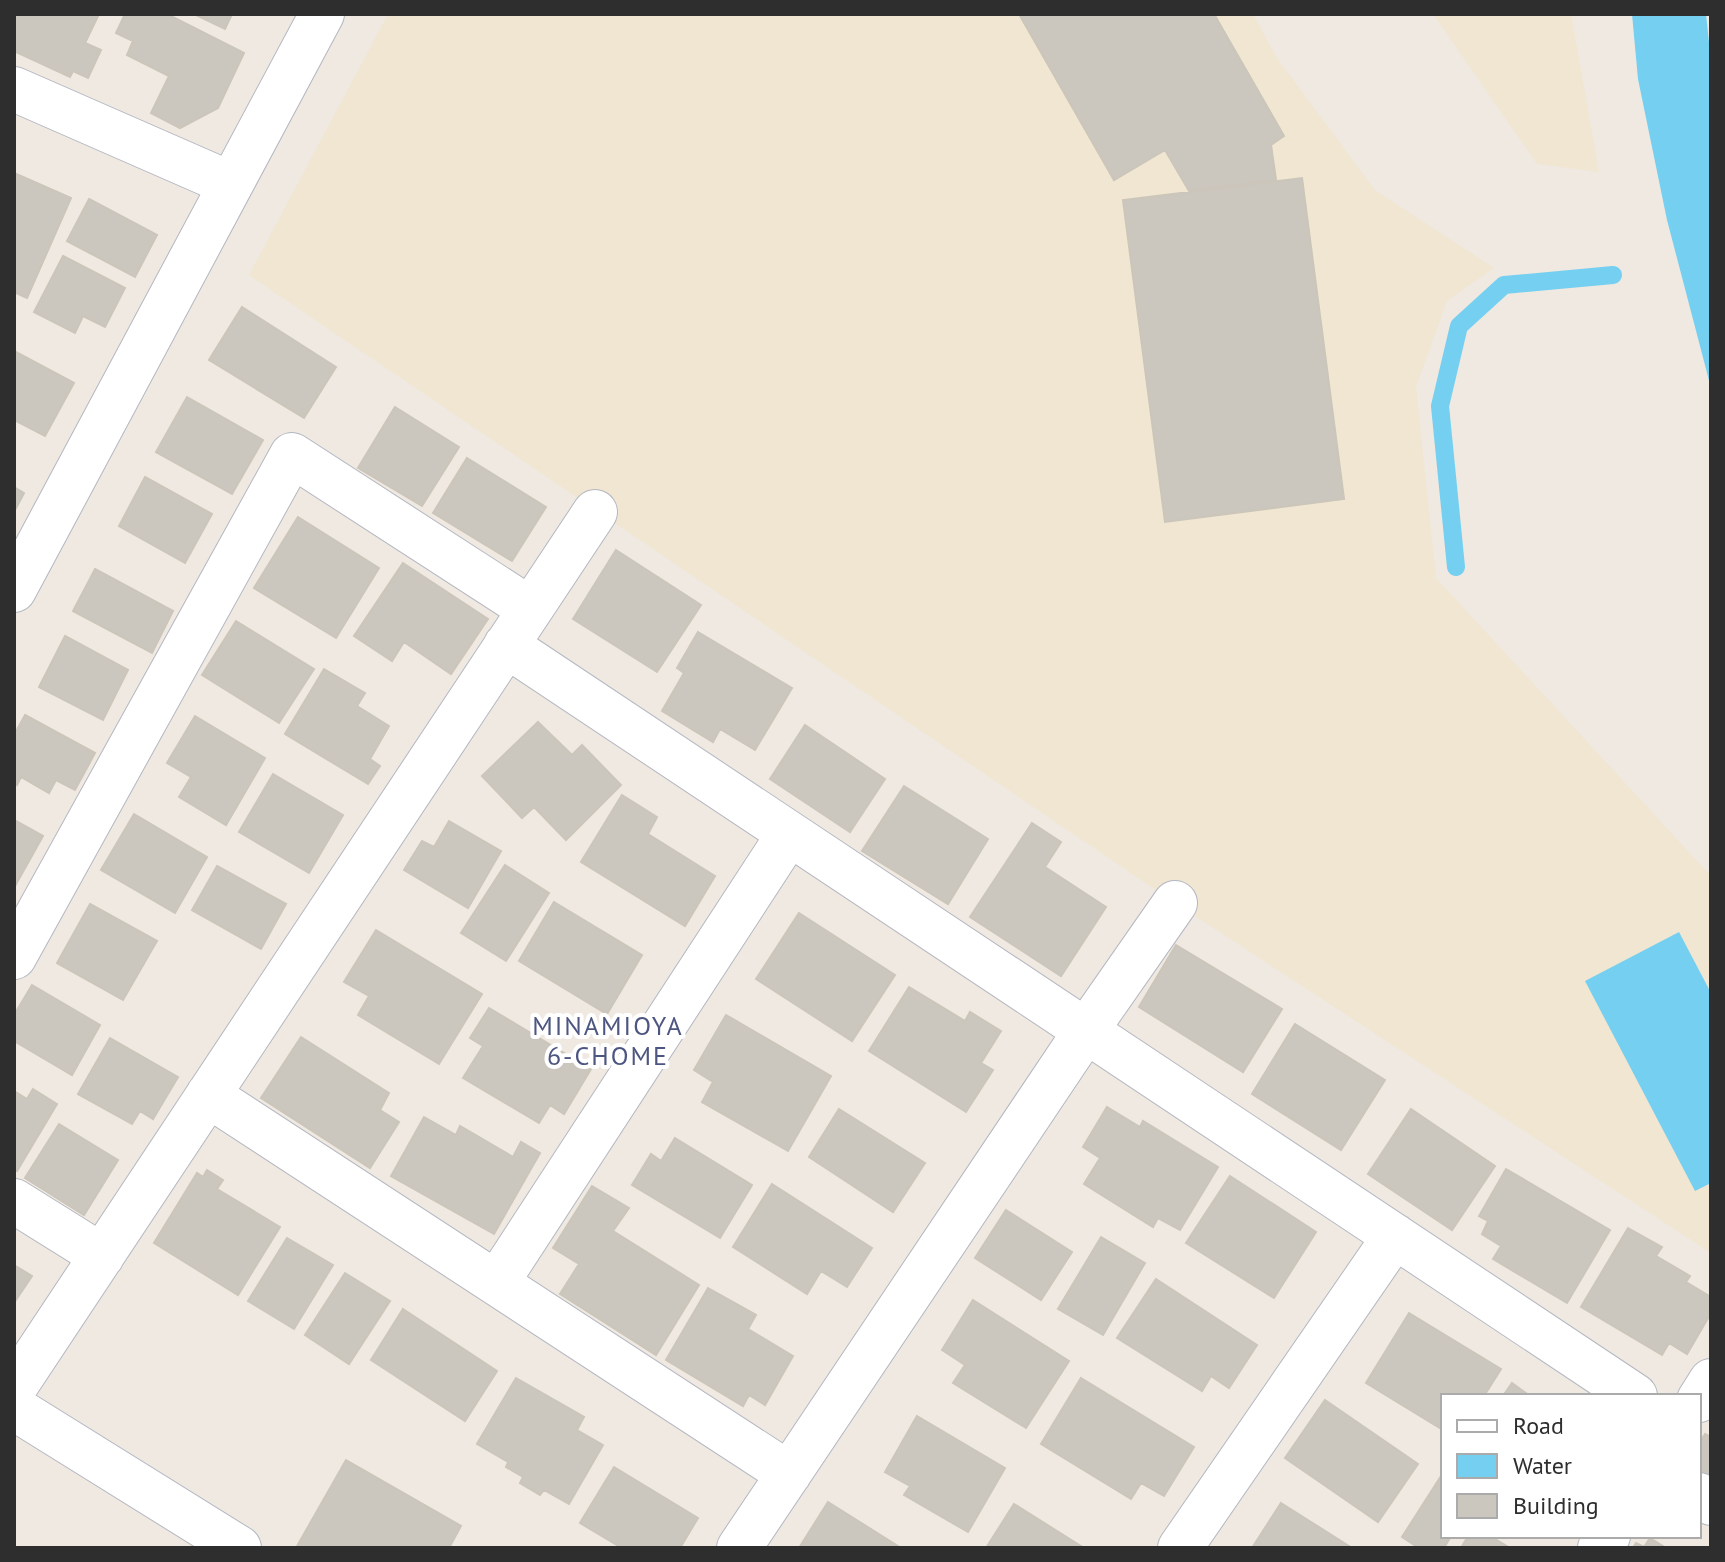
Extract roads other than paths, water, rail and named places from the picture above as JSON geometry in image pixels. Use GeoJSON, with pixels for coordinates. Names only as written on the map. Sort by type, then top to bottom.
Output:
{"type":"FeatureCollection","features":[{"type":"Feature","properties":{"kind":"street"},"geometry":{"type":"LineString","coordinates":[[14,590],[322,14]]}},
{"type":"Feature","properties":{"kind":"street"},"geometry":{"type":"LineString","coordinates":[[14,89],[231,184]]}},
{"type":"Feature","properties":{"kind":"street"},"geometry":{"type":"LineString","coordinates":[[14,957],[292,455],[530,609]]}},
{"type":"Feature","properties":{"kind":"street"},"geometry":{"type":"LineString","coordinates":[[14,1388],[595,512]]}},
{"type":"Feature","properties":{"kind":"street"},"geometry":{"type":"LineString","coordinates":[[506,645],[1632,1394]]}},
{"type":"Feature","properties":{"kind":"street"},"geometry":{"type":"LineString","coordinates":[[497,1282],[789,834]]}},
{"type":"Feature","properties":{"kind":"street"},"geometry":{"type":"LineString","coordinates":[[739,1548],[1175,903]]}},
{"type":"Feature","properties":{"kind":"street"},"geometry":{"type":"LineString","coordinates":[[208,1095],[789,1474]]}},
{"type":"Feature","properties":{"kind":"street"},"geometry":{"type":"LineString","coordinates":[[14,1201],[102,1256]]}},
{"type":"Feature","properties":{"kind":"street"},"geometry":{"type":"LineString","coordinates":[[1180,1548],[1395,1236]]}},
{"type":"Feature","properties":{"kind":"street"},"geometry":{"type":"LineString","coordinates":[[14,1408],[239,1548]]}},
{"type":"Feature","properties":{"kind":"water"},"geometry":{"type":"Polygon","coordinates":[[[1632,14],[1706,14],[1711,61],[1711,388],[1667,220],[1638,79],[1632,14]]]}},
{"type":"Feature","properties":{"kind":"water"},"geometry":{"type":"Polygon","coordinates":[[[1679,932],[1711,993],[1711,1183],[1695,1191],[1585,981],[1679,932]]]}},
{"type":"Feature","properties":{"kind":"waterway"},"geometry":{"type":"LineString","coordinates":[[1456,567],[1440,406],[1459,326],[1504,285],[1613,275]]}},
{"type":"Feature","properties":{"kind":"district","name":"MINAMIOYA 6-CHOME"},"geometry":{"type":"Point","coordinates":[608,1040]}}]}
